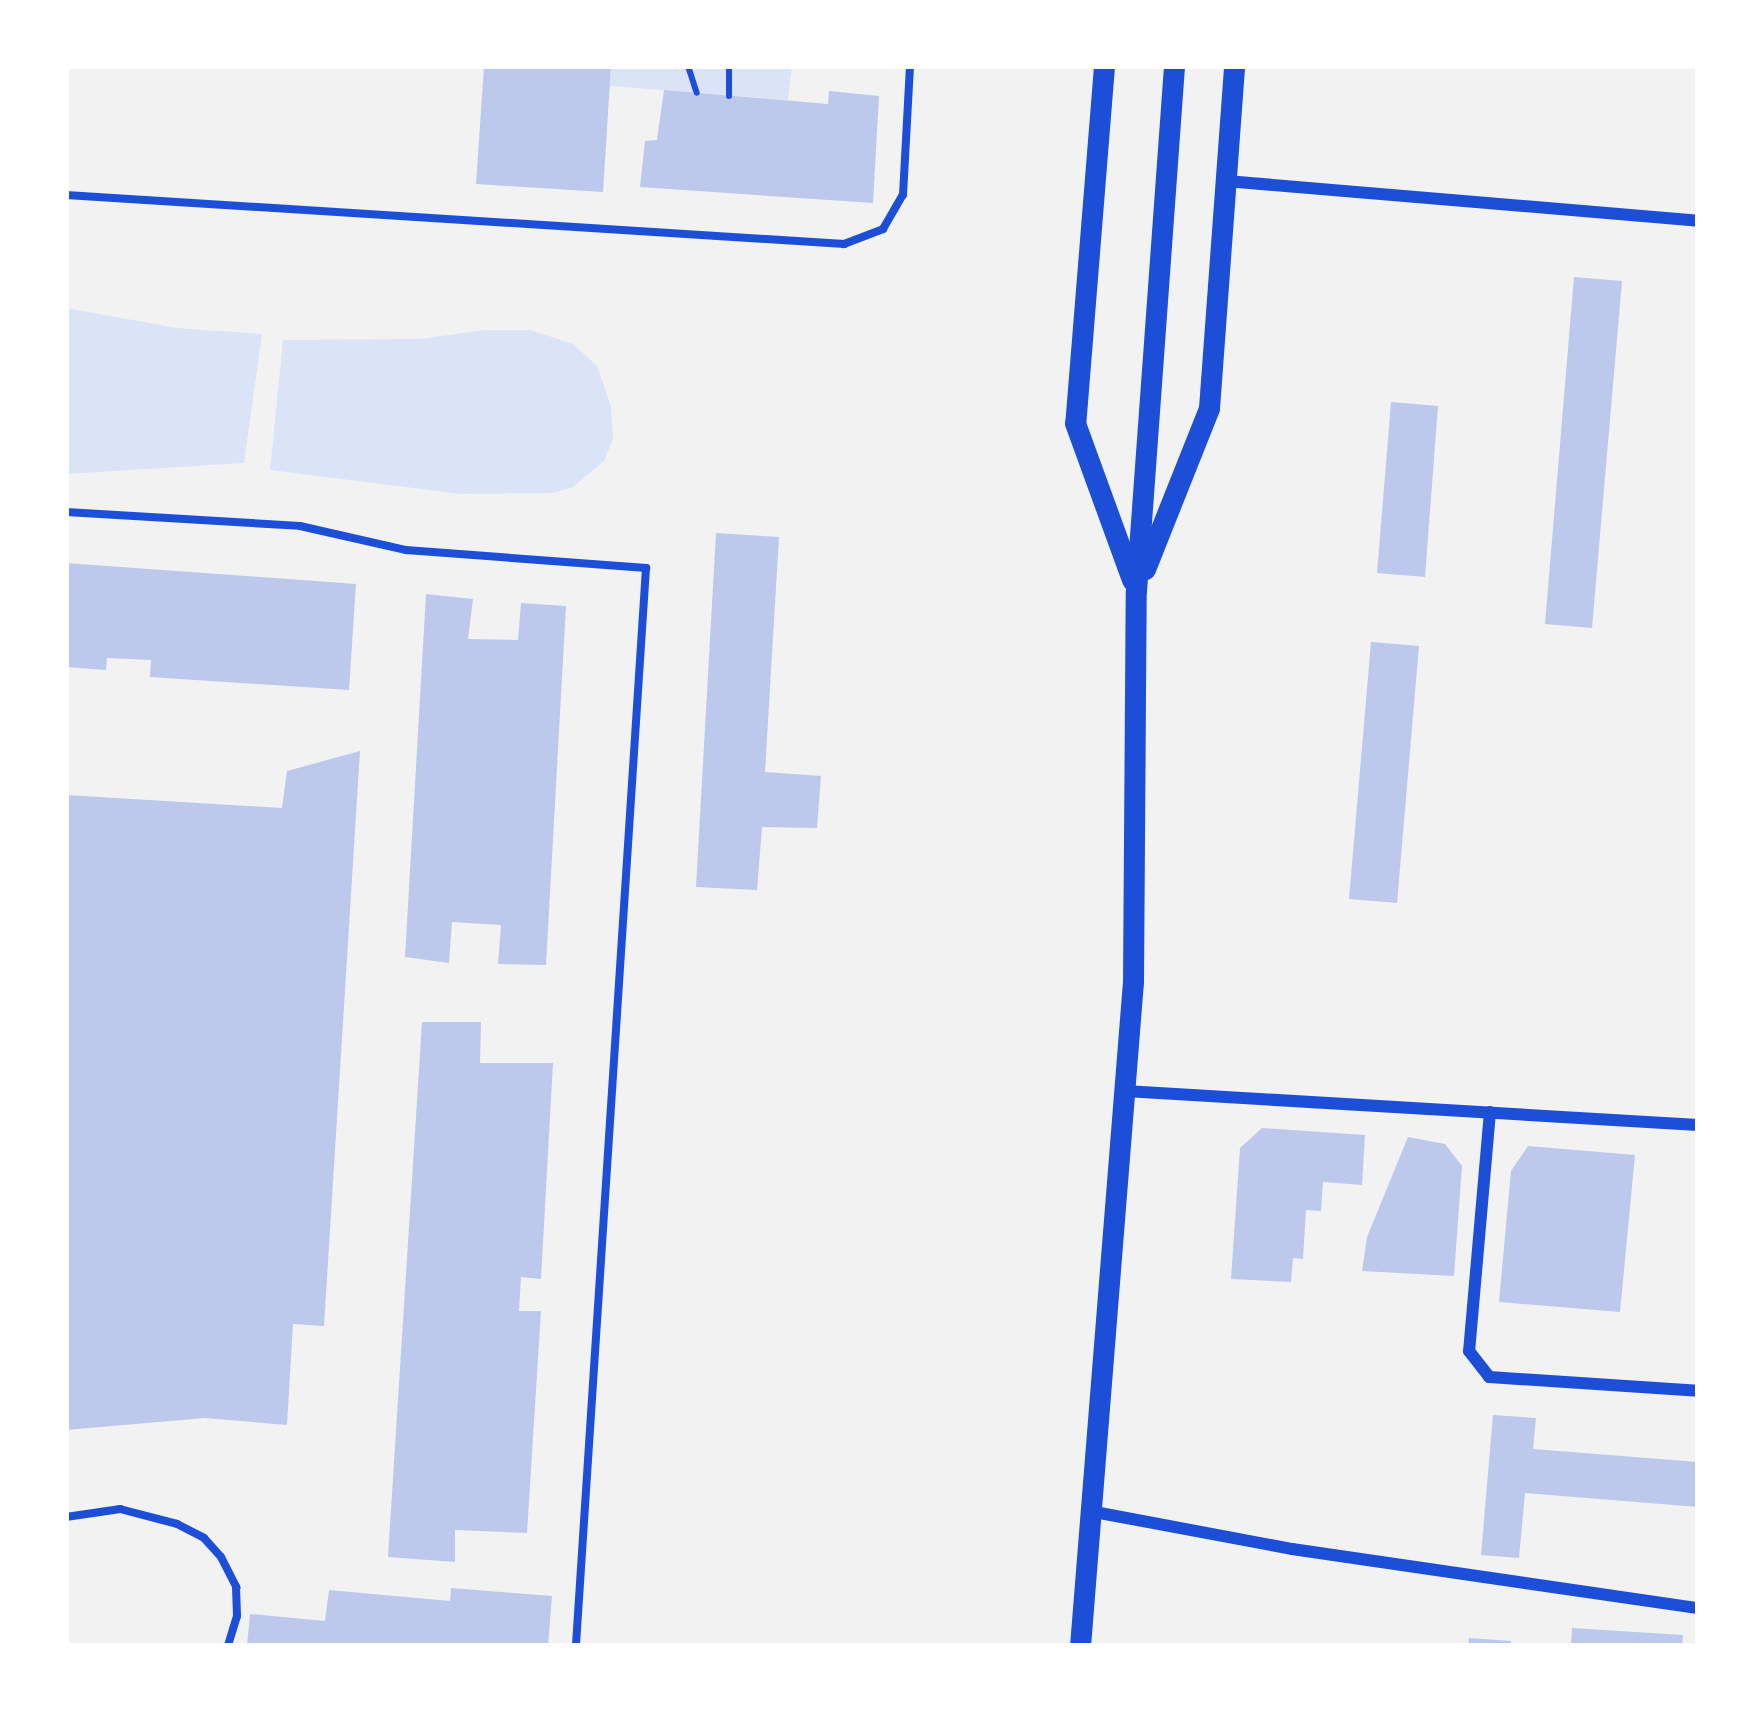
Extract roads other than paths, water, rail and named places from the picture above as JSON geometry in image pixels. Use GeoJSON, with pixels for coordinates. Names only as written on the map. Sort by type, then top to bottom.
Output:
{"type":"FeatureCollection","features":[{"type":"Feature","properties":{"kind":"main road"},"geometry":{"type":"LineString","coordinates":[[1104,66],[1076,423],[1136,591]]}},
{"type":"Feature","properties":{"kind":"main road"},"geometry":{"type":"LineString","coordinates":[[1081,1646],[1132,982],[1136,591],[1174,66]]}},
{"type":"Feature","properties":{"kind":"main road"},"geometry":{"type":"LineString","coordinates":[[1136,591],[1209,408],[1234,66]]}},
{"type":"Feature","properties":{"kind":"street"},"geometry":{"type":"LineString","coordinates":[[1226,182],[1698,221]]}},
{"type":"Feature","properties":{"kind":"street"},"geometry":{"type":"LineString","coordinates":[[1125,1091],[1698,1125]]}},
{"type":"Feature","properties":{"kind":"street"},"geometry":{"type":"LineString","coordinates":[[1490,1112],[1469,1351],[1489,1377],[1698,1391]]}},
{"type":"Feature","properties":{"kind":"street"},"geometry":{"type":"LineString","coordinates":[[1090,1511],[1292,1549],[1698,1608]]}},
{"type":"Feature","properties":{"kind":"lane"},"geometry":{"type":"LineString","coordinates":[[66,195],[844,244],[884,229],[903,195],[910,66]]}},
{"type":"Feature","properties":{"kind":"lane"},"geometry":{"type":"LineString","coordinates":[[66,512],[299,526],[406,550],[646,568],[576,1646]]}},
{"type":"Feature","properties":{"kind":"lane"},"geometry":{"type":"LineString","coordinates":[[66,1517],[121,1510],[177,1523],[204,1538],[236,1587],[237,1616],[228,1646]]}}]}
